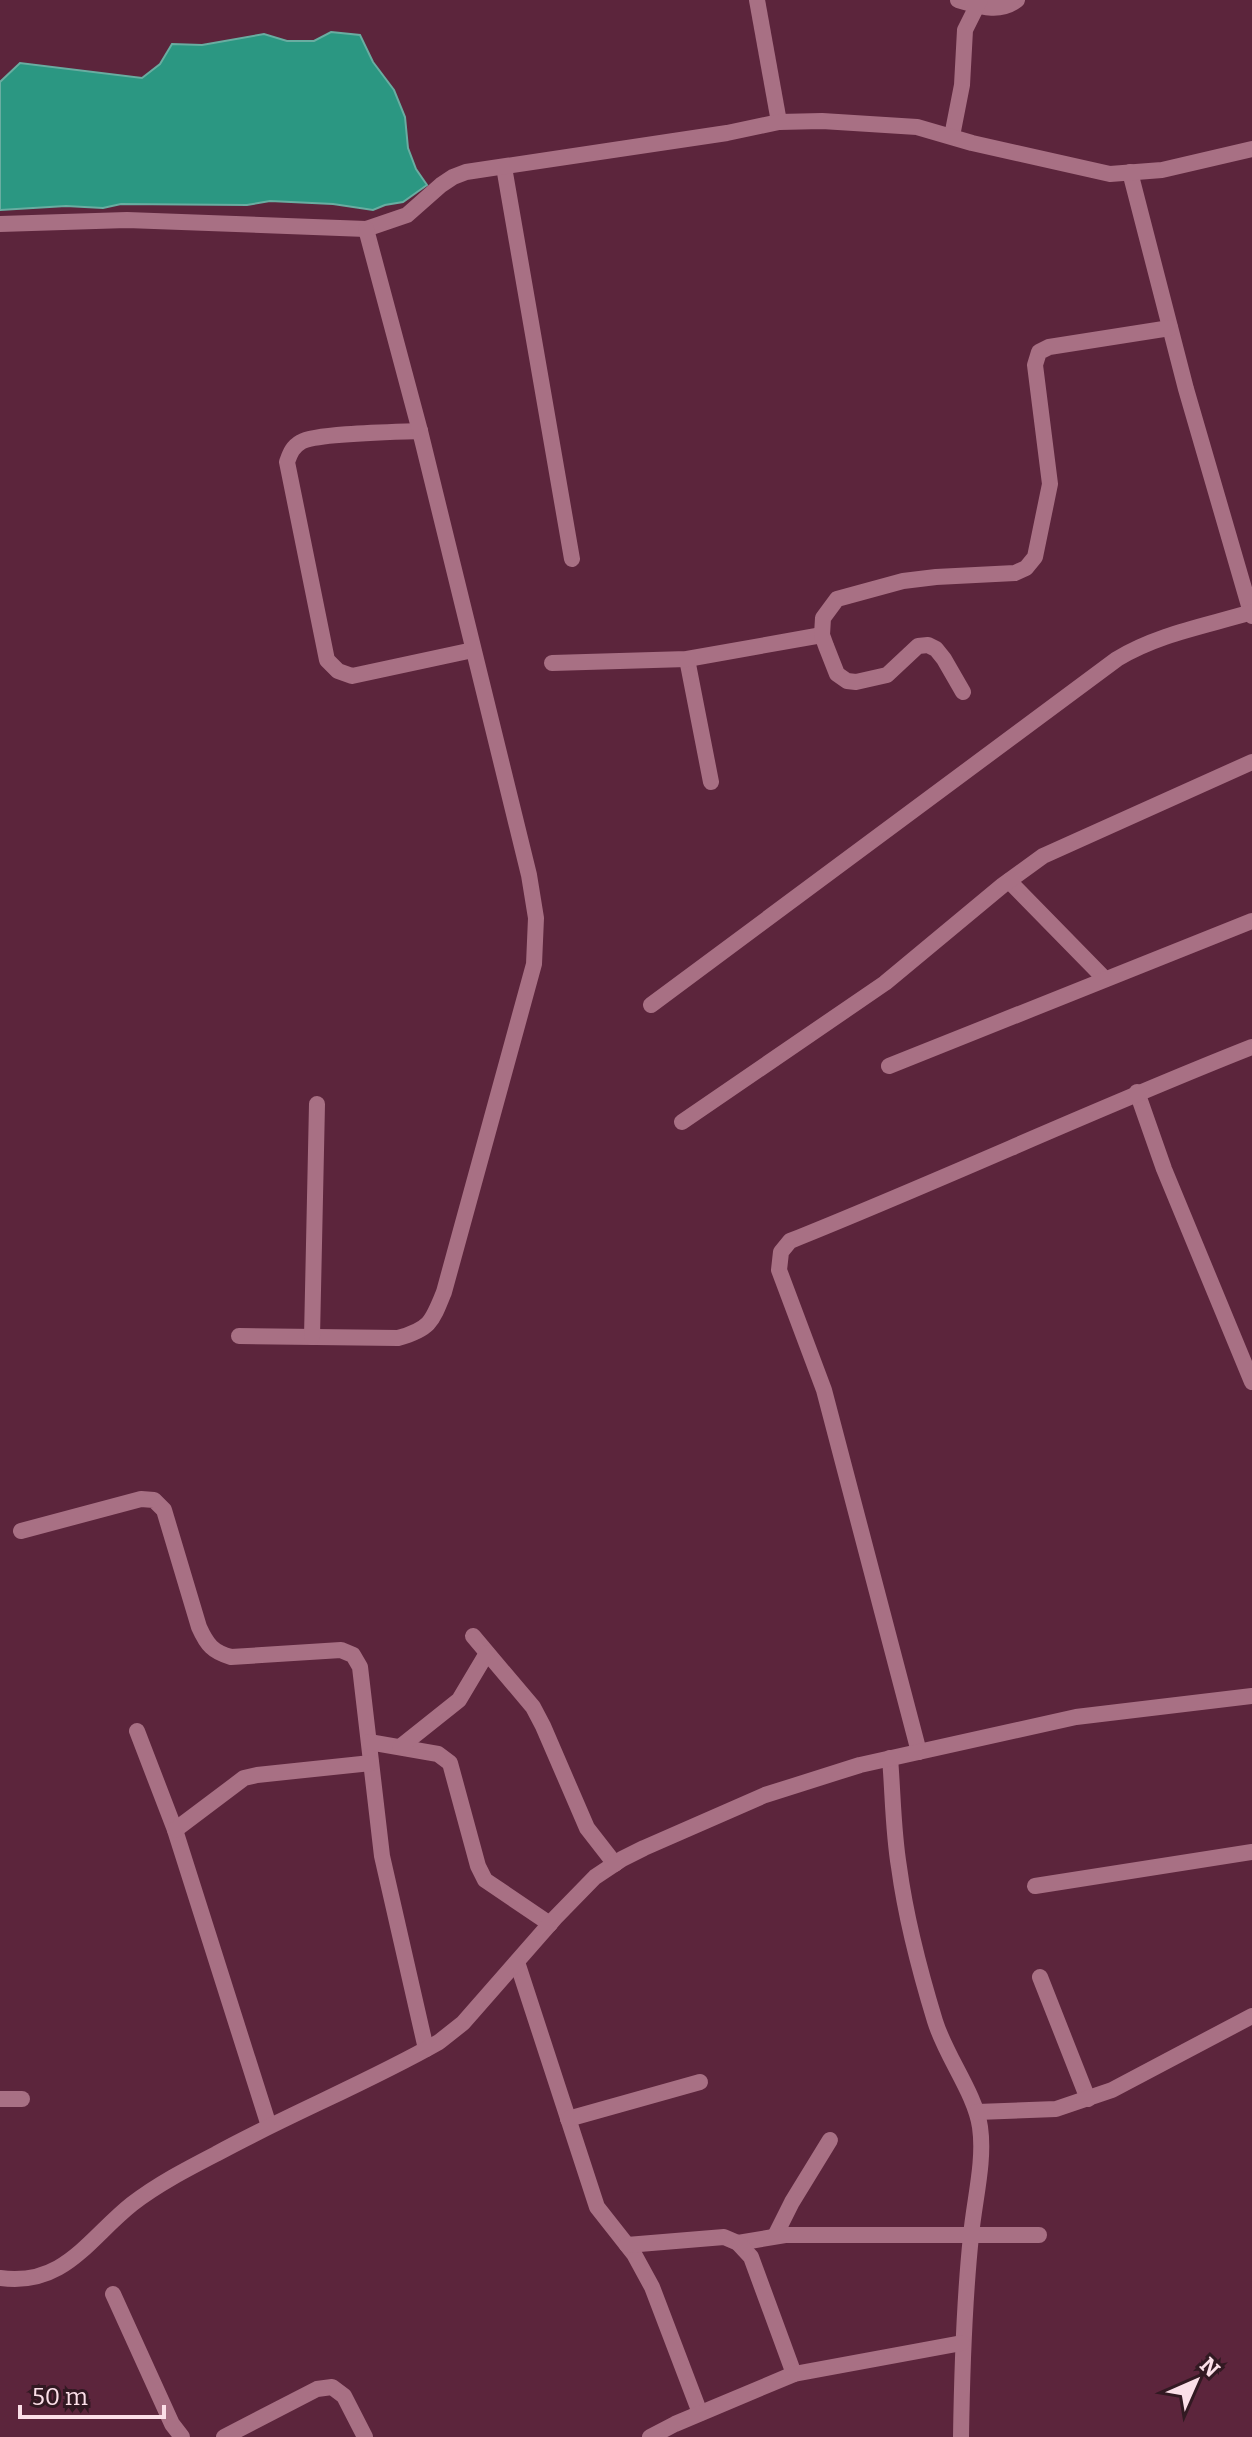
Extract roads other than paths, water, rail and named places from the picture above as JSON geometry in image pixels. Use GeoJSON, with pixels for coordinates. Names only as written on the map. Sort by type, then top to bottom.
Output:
{"type":"FeatureCollection","features":[{"type":"Feature","properties":{"kind":"street"},"geometry":{"type":"LineString","coordinates":[[757,0],[779,122]]}},
{"type":"Feature","properties":{"kind":"street"},"geometry":{"type":"LineString","coordinates":[[958,0],[1005,8],[1017,0]]}},
{"type":"Feature","properties":{"kind":"street"},"geometry":{"type":"LineString","coordinates":[[952,136],[962,85],[965,30],[980,3]]}},
{"type":"Feature","properties":{"kind":"street"},"geometry":{"type":"LineString","coordinates":[[0,224],[127,220],[366,229],[407,215],[453,177],[466,172],[727,133],[779,122],[822,121],[917,127],[1110,174],[1162,170],[1252,149]]}},
{"type":"Feature","properties":{"kind":"street"},"geometry":{"type":"LineString","coordinates":[[504,167],[572,559]]}},
{"type":"Feature","properties":{"kind":"street"},"geometry":{"type":"LineString","coordinates":[[651,1005],[1117,659],[1158,639],[1252,614],[1170,328],[1130,172]]}},
{"type":"Feature","properties":{"kind":"street"},"geometry":{"type":"LineString","coordinates":[[239,1336],[398,1338],[419,1332],[434,1317],[444,1292],[534,964],[536,918],[529,875],[420,431],[366,229]]}},
{"type":"Feature","properties":{"kind":"street"},"geometry":{"type":"LineString","coordinates":[[963,692],[944,659],[928,645],[918,646],[887,675],[847,681],[837,674],[822,635],[823,618],[837,599],[903,581],[1015,573],[1026,568],[1035,557],[1050,484],[1035,365],[1039,352],[1049,347],[1170,328]]}},
{"type":"Feature","properties":{"kind":"street"},"geometry":{"type":"LineString","coordinates":[[420,431],[322,437],[302,440],[292,449],[287,462],[327,660],[338,671],[352,676],[473,650]]}},
{"type":"Feature","properties":{"kind":"street"},"geometry":{"type":"LineString","coordinates":[[552,663],[687,659],[822,635]]}},
{"type":"Feature","properties":{"kind":"street"},"geometry":{"type":"LineString","coordinates":[[687,659],[711,782]]}},
{"type":"Feature","properties":{"kind":"street"},"geometry":{"type":"LineString","coordinates":[[682,1122],[885,983],[1043,856],[1252,762]]}},
{"type":"Feature","properties":{"kind":"street"},"geometry":{"type":"LineString","coordinates":[[1009,881],[1105,979]]}},
{"type":"Feature","properties":{"kind":"street"},"geometry":{"type":"LineString","coordinates":[[889,1066],[1252,921]]}},
{"type":"Feature","properties":{"kind":"street"},"geometry":{"type":"LineString","coordinates":[[919,1752],[824,1390],[779,1270],[781,1252],[790,1241],[916,1191],[1137,1092],[1252,1047]]}},
{"type":"Feature","properties":{"kind":"street"},"geometry":{"type":"LineString","coordinates":[[1137,1092],[1164,1169],[1252,1382]]}},
{"type":"Feature","properties":{"kind":"street"},"geometry":{"type":"LineString","coordinates":[[312,1337],[317,1104]]}},
{"type":"Feature","properties":{"kind":"street"},"geometry":{"type":"LineString","coordinates":[[21,1531],[141,1499],[154,1500],[164,1510],[199,1627],[206,1643],[216,1652],[231,1657],[341,1650],[353,1655],[360,1667],[382,1856],[426,2049]]}},
{"type":"Feature","properties":{"kind":"street"},"geometry":{"type":"LineString","coordinates":[[473,1636],[533,1707],[587,1828],[615,1864]]}},
{"type":"Feature","properties":{"kind":"street"},"geometry":{"type":"LineString","coordinates":[[400,1747],[459,1700],[487,1653]]}},
{"type":"Feature","properties":{"kind":"street"},"geometry":{"type":"LineString","coordinates":[[0,2278],[16,2280],[42,2276],[62,2268],[131,2205],[158,2186],[269,2126],[439,2042],[463,2023],[595,1877],[644,1848],[765,1795],[860,1765],[1076,1717],[1252,1696]]}},
{"type":"Feature","properties":{"kind":"street"},"geometry":{"type":"LineString","coordinates":[[137,1731],[175,1830],[269,2126]]}},
{"type":"Feature","properties":{"kind":"street"},"geometry":{"type":"LineString","coordinates":[[369,1742],[438,1754],[450,1763],[478,1866],[485,1880],[550,1924]]}},
{"type":"Feature","properties":{"kind":"street"},"geometry":{"type":"LineString","coordinates":[[890,1758],[899,1867],[912,1935],[935,2023],[977,2112],[981,2130],[962,2343],[961,2437]]}},
{"type":"Feature","properties":{"kind":"street"},"geometry":{"type":"LineString","coordinates":[[175,1830],[244,1778],[371,1763]]}},
{"type":"Feature","properties":{"kind":"street"},"geometry":{"type":"LineString","coordinates":[[1035,1886],[1252,1852]]}},
{"type":"Feature","properties":{"kind":"street"},"geometry":{"type":"LineString","coordinates":[[517,1962],[597,2207],[634,2254],[652,2287],[700,2413]]}},
{"type":"Feature","properties":{"kind":"street"},"geometry":{"type":"LineString","coordinates":[[1040,1977],[1088,2099]]}},
{"type":"Feature","properties":{"kind":"street"},"geometry":{"type":"LineString","coordinates":[[977,2112],[1056,2109],[1088,2099],[1112,2090],[1252,2016]]}},
{"type":"Feature","properties":{"kind":"street"},"geometry":{"type":"LineString","coordinates":[[568,2119],[700,2082]]}},
{"type":"Feature","properties":{"kind":"street"},"geometry":{"type":"LineString","coordinates":[[0,2099],[22,2099]]}},
{"type":"Feature","properties":{"kind":"street"},"geometry":{"type":"LineString","coordinates":[[775,2236],[830,2140]]}},
{"type":"Feature","properties":{"kind":"street"},"geometry":{"type":"LineString","coordinates":[[738,2243],[775,2236],[1039,2235]]}},
{"type":"Feature","properties":{"kind":"street"},"geometry":{"type":"LineString","coordinates":[[627,2245],[724,2237],[738,2243],[751,2257],[794,2374]]}},
{"type":"Feature","properties":{"kind":"street"},"geometry":{"type":"LineString","coordinates":[[113,2294],[172,2424],[182,2437]]}},
{"type":"Feature","properties":{"kind":"street"},"geometry":{"type":"LineString","coordinates":[[650,2437],[677,2430],[700,2413],[794,2374],[962,2343]]}},
{"type":"Feature","properties":{"kind":"street"},"geometry":{"type":"LineString","coordinates":[[224,2437],[317,2389],[332,2387],[344,2396],[365,2437]]}}]}
